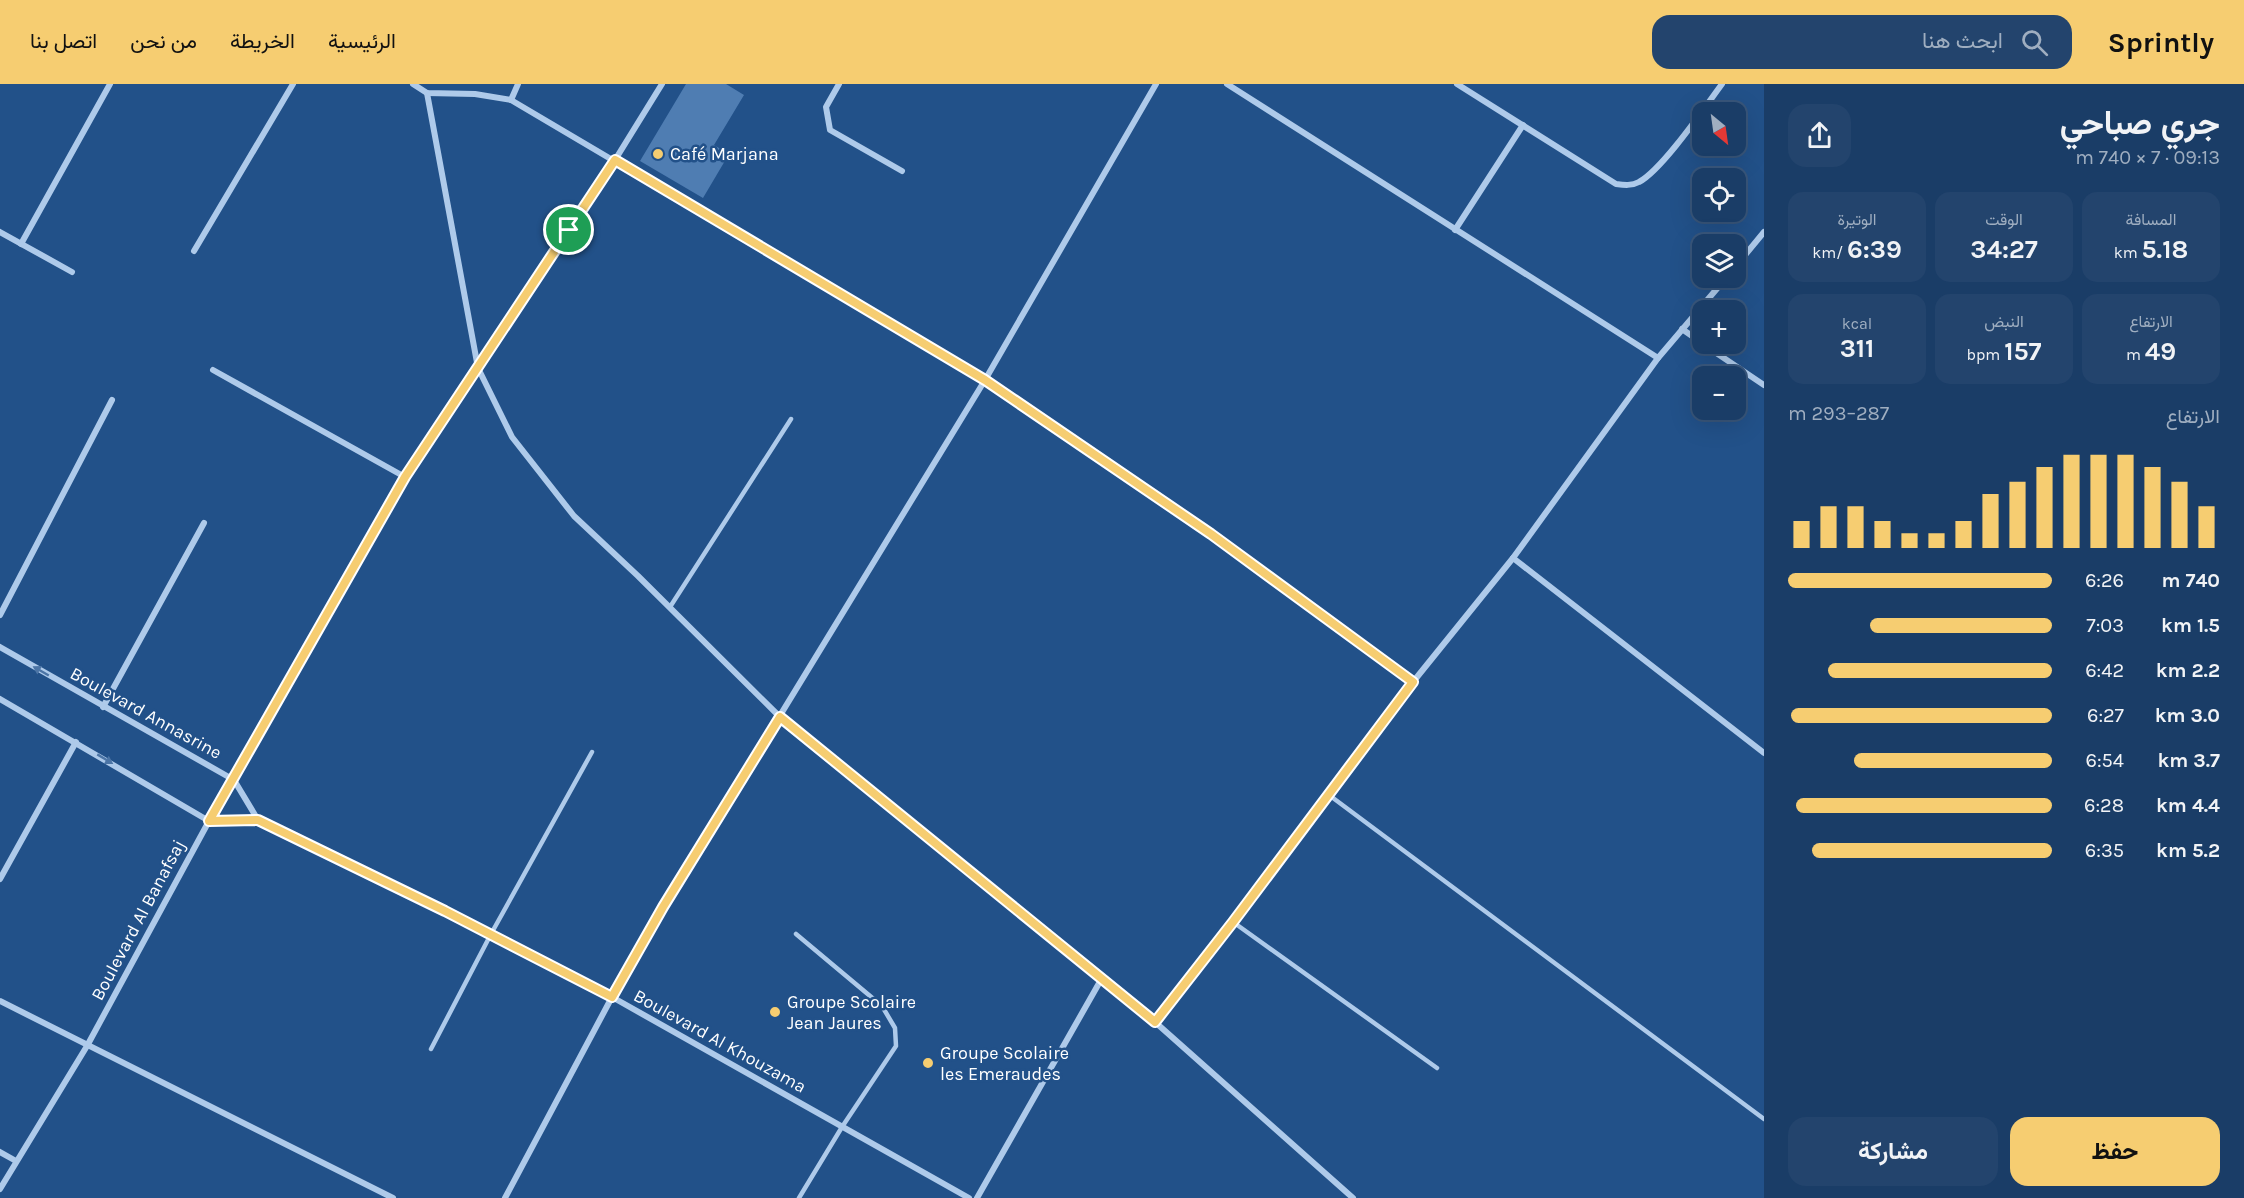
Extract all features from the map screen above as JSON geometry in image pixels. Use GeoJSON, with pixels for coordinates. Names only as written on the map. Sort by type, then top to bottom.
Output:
{"type":"FeatureCollection","features":[{"type":"Feature","properties":{"kind":"street"},"geometry":{"type":"LineString","coordinates":[[21,244],[110,84]]}},
{"type":"Feature","properties":{"kind":"street"},"geometry":{"type":"LineString","coordinates":[[194,251],[293,84]]}},
{"type":"Feature","properties":{"kind":"street"},"geometry":{"type":"LineString","coordinates":[[412,84],[427,93],[475,94],[511,100],[985,380],[1211,534],[1413,682]]}},
{"type":"Feature","properties":{"kind":"street"},"geometry":{"type":"LineString","coordinates":[[511,100],[518,84]]}},
{"type":"Feature","properties":{"kind":"street","name":"Boulevard Al Banafsaj"},"geometry":{"type":"LineString","coordinates":[[0,1189],[87,1046],[209,821],[405,477],[615,160],[662,84]]}},
{"type":"Feature","properties":{"kind":"street"},"geometry":{"type":"LineString","coordinates":[[839,84],[826,106],[830,130],[902,171]]}},
{"type":"Feature","properties":{"kind":"street"},"geometry":{"type":"LineString","coordinates":[[506,1198],[612,997],[663,907],[985,380],[1156,84]]}},
{"type":"Feature","properties":{"kind":"street"},"geometry":{"type":"LineString","coordinates":[[1227,84],[1658,358]]}},
{"type":"Feature","properties":{"kind":"street"},"geometry":{"type":"LineString","coordinates":[[1457,84],[1616,184],[1628,185],[1639,182],[1650,174],[1679,142],[1722,84]]}},
{"type":"Feature","properties":{"kind":"street"},"geometry":{"type":"LineString","coordinates":[[427,93],[478,368],[512,437],[574,516],[670,607],[780,717],[1155,1022],[1353,1198]]}},
{"type":"Feature","properties":{"kind":"street"},"geometry":{"type":"LineString","coordinates":[[1455,230],[1522,125]]}},
{"type":"Feature","properties":{"kind":"street"},"geometry":{"type":"LineString","coordinates":[[0,232],[72,272]]}},
{"type":"Feature","properties":{"kind":"street"},"geometry":{"type":"LineString","coordinates":[[1746,254],[1764,232]]}},
{"type":"Feature","properties":{"kind":"street"},"geometry":{"type":"LineString","coordinates":[[1155,1022],[1413,682],[1513,558],[1658,358],[1717,288]]}},
{"type":"Feature","properties":{"kind":"street"},"geometry":{"type":"LineString","coordinates":[[1682,329],[1692,336]]}},
{"type":"Feature","properties":{"kind":"street"},"geometry":{"type":"LineString","coordinates":[[1719,354],[1764,385]]}},
{"type":"Feature","properties":{"kind":"street"},"geometry":{"type":"LineString","coordinates":[[213,370],[405,477]]}},
{"type":"Feature","properties":{"kind":"street"},"geometry":{"type":"LineString","coordinates":[[0,615],[112,400]]}},
{"type":"Feature","properties":{"kind":"street"},"geometry":{"type":"LineString","coordinates":[[103,707],[204,523]]}},
{"type":"Feature","properties":{"kind":"street"},"geometry":{"type":"LineString","coordinates":[[1513,558],[1764,753]]}},
{"type":"Feature","properties":{"kind":"street","name":"Boulevard Annasrine"},"geometry":{"type":"LineString","coordinates":[[0,647],[234,780],[258,820]]}},
{"type":"Feature","properties":{"kind":"street"},"geometry":{"type":"LineString","coordinates":[[0,699],[209,821],[258,820]]}},
{"type":"Feature","properties":{"kind":"street"},"geometry":{"type":"LineString","coordinates":[[0,879],[76,742]]}},
{"type":"Feature","properties":{"kind":"street","name":"Boulevard Al Khouzama"},"geometry":{"type":"LineString","coordinates":[[258,820],[491,934],[612,997],[969,1198]]}},
{"type":"Feature","properties":{"kind":"street"},"geometry":{"type":"LineString","coordinates":[[977,1198],[1101,978]]}},
{"type":"Feature","properties":{"kind":"street"},"geometry":{"type":"LineString","coordinates":[[0,1001],[393,1198]]}},
{"type":"Feature","properties":{"kind":"street"},"geometry":{"type":"LineString","coordinates":[[0,1152],[16,1161]]}},
{"type":"Feature","properties":{"kind":"lane"},"geometry":{"type":"LineString","coordinates":[[670,607],[791,419]]}},
{"type":"Feature","properties":{"kind":"lane"},"geometry":{"type":"LineString","coordinates":[[431,1049],[491,934],[592,752]]}},
{"type":"Feature","properties":{"kind":"lane"},"geometry":{"type":"LineString","coordinates":[[1329,795],[1764,1119]]}},
{"type":"Feature","properties":{"kind":"lane"},"geometry":{"type":"LineString","coordinates":[[1233,922],[1437,1068]]}},
{"type":"Feature","properties":{"kind":"lane"},"geometry":{"type":"LineString","coordinates":[[796,934],[882,1006],[895,1028],[896,1046],[842,1126],[799,1198]]}},
{"type":"Feature","properties":{"kind":"building"},"geometry":{"type":"Polygon","coordinates":[[[686,84],[726,84],[744,95],[714,145],[729,154],[703,198],[640,161],[686,84]]]}},
{"type":"Feature","properties":{"kind":"place","name":"Café Marjana"},"geometry":{"type":"Point","coordinates":[658,154]}},
{"type":"Feature","properties":{"kind":"place","name":"Groupe Scolaire Jean Jaures"},"geometry":{"type":"Point","coordinates":[775,1012]}},
{"type":"Feature","properties":{"kind":"place","name":"Groupe Scolaire les Emeraudes"},"geometry":{"type":"Point","coordinates":[928,1063]}},
{"type":"Feature","properties":{"kind":"route"},"geometry":{"type":"LineString","coordinates":[[615,160],[985,380],[1211,534],[1413,682],[1155,1022],[780,717],[663,907],[612,997],[445,911],[258,820],[209,821],[405,477],[569,230],[615,160]]}}]}
